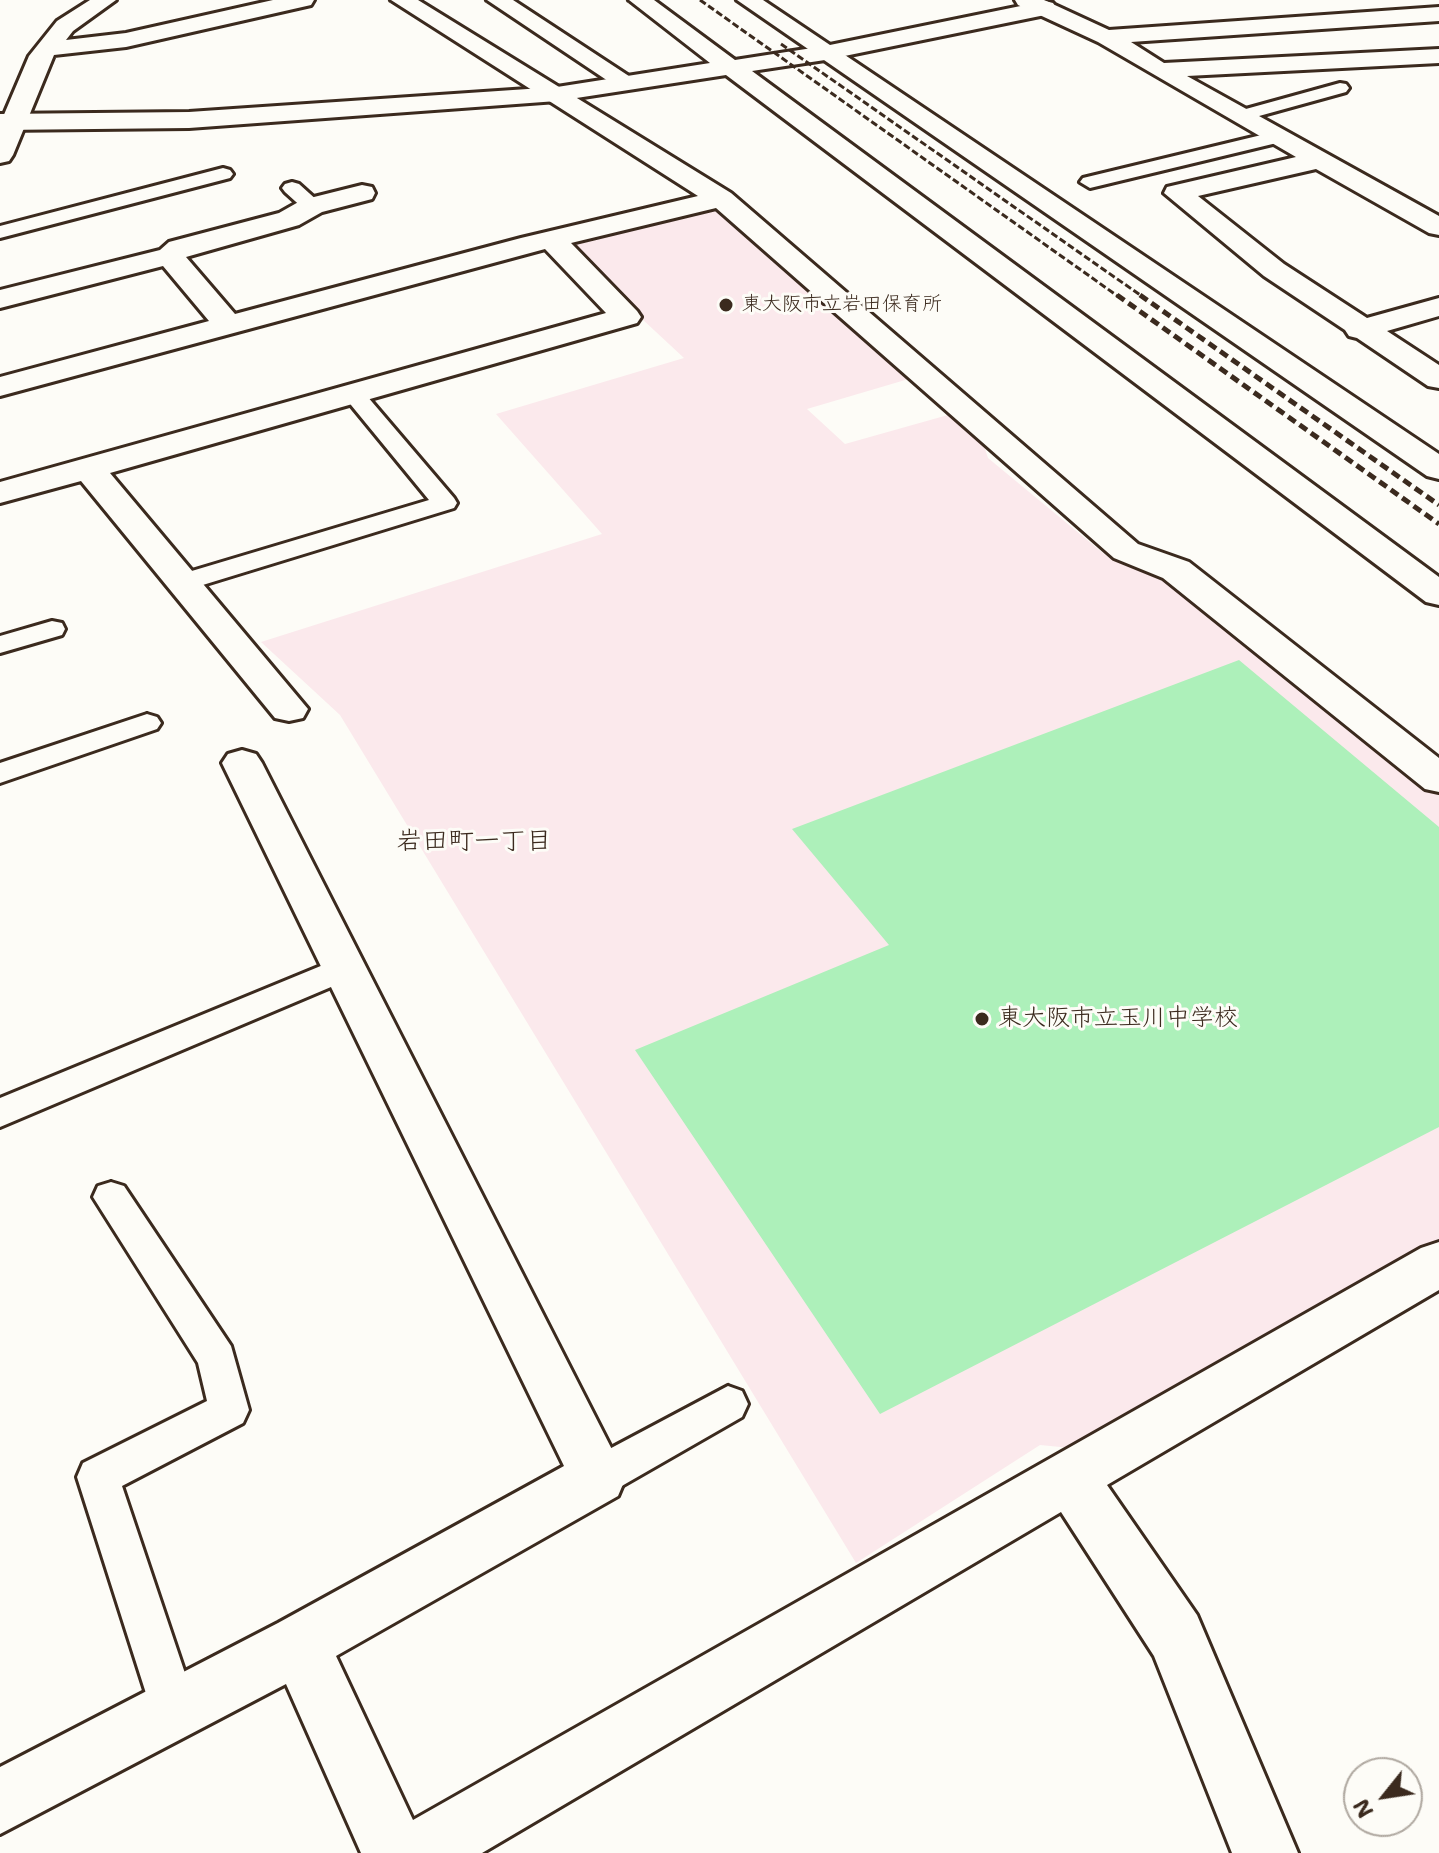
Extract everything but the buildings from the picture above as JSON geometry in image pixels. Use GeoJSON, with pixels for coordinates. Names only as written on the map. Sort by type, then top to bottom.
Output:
{"type":"FeatureCollection","features":[{"type":"Feature","properties":{"kind":"street"},"geometry":{"type":"LineString","coordinates":[[0,155],[6,122],[47,49],[65,26],[105,0]]}},
{"type":"Feature","properties":{"kind":"street"},"geometry":{"type":"LineString","coordinates":[[47,49],[126,40],[303,0]]}},
{"type":"Feature","properties":{"kind":"street"},"geometry":{"type":"LineString","coordinates":[[384,0],[388,3],[401,0],[557,94],[721,199],[1126,551],[1176,570],[1439,779]]}},
{"type":"Feature","properties":{"kind":"street"},"geometry":{"type":"LineString","coordinates":[[498,0],[626,82]]}},
{"type":"Feature","properties":{"kind":"street"},"geometry":{"type":"LineString","coordinates":[[640,0],[1439,594]]}},
{"type":"Feature","properties":{"kind":"street"},"geometry":{"type":"LineString","coordinates":[[748,0],[1439,469]]}},
{"type":"Feature","properties":{"kind":"street"},"geometry":{"type":"LineString","coordinates":[[1283,0],[1309,23]]}},
{"type":"Feature","properties":{"kind":"street"},"geometry":{"type":"LineString","coordinates":[[6,122],[189,120],[557,94],[825,53],[1036,4],[1106,37],[1439,227]]}},
{"type":"Feature","properties":{"kind":"street"},"geometry":{"type":"LineString","coordinates":[[1106,37],[1439,14]]}},
{"type":"Feature","properties":{"kind":"street"},"geometry":{"type":"LineString","coordinates":[[1159,70],[1439,56]]}},
{"type":"Feature","properties":{"kind":"street"},"geometry":{"type":"LineString","coordinates":[[1319,160],[1177,193],[1274,270],[1360,330],[1439,379]]}},
{"type":"Feature","properties":{"kind":"street"},"geometry":{"type":"LineString","coordinates":[[0,299],[170,256],[179,248],[289,219],[302,197],[362,193]]}},
{"type":"Feature","properties":{"kind":"street"},"geometry":{"type":"LineString","coordinates":[[0,387],[531,244],[721,199]]}},
{"type":"Feature","properties":{"kind":"street"},"geometry":{"type":"LineString","coordinates":[[0,493],[626,317],[553,241]]}},
{"type":"Feature","properties":{"kind":"street"},"geometry":{"type":"LineString","coordinates":[[170,256],[229,326]]}},
{"type":"Feature","properties":{"kind":"street"},"geometry":{"type":"LineString","coordinates":[[1360,330],[1439,307]]}},
{"type":"Feature","properties":{"kind":"street"},"geometry":{"type":"LineString","coordinates":[[89,469],[289,709]]}},
{"type":"Feature","properties":{"kind":"street"},"geometry":{"type":"LineString","coordinates":[[0,1802],[299,1644],[598,1477],[242,763]]}},
{"type":"Feature","properties":{"kind":"street"},"geometry":{"type":"LineString","coordinates":[[419,1853],[1439,1264]]}},
{"type":"Feature","properties":{"kind":"street"},"geometry":{"type":"LineString","coordinates":[[1086,1503],[1176,1636],[1265,1853]]}},
{"type":"Feature","properties":{"kind":"street"},"geometry":{"type":"LineString","coordinates":[[299,1644],[395,1853]]}},
{"type":"Feature","properties":{"kind":"lane"},"geometry":{"type":"LineString","coordinates":[[1241,116],[1340,88]]}},
{"type":"Feature","properties":{"kind":"lane"},"geometry":{"type":"LineString","coordinates":[[1090,182],[1278,137]]}},
{"type":"Feature","properties":{"kind":"lane"},"geometry":{"type":"LineString","coordinates":[[0,232],[223,174]]}},
{"type":"Feature","properties":{"kind":"lane"},"geometry":{"type":"LineString","coordinates":[[184,582],[445,503],[353,394]]}},
{"type":"Feature","properties":{"kind":"lane"},"geometry":{"type":"LineString","coordinates":[[0,645],[52,629]]}},
{"type":"Feature","properties":{"kind":"lane"},"geometry":{"type":"LineString","coordinates":[[0,773],[147,723]]}},
{"type":"Feature","properties":{"kind":"lane"},"geometry":{"type":"LineString","coordinates":[[0,1113],[345,968]]}},
{"type":"Feature","properties":{"kind":"lane"},"geometry":{"type":"LineString","coordinates":[[111,1197],[217,1358],[229,1410],[98,1477],[174,1709]]}},
{"type":"Feature","properties":{"kind":"lane"},"geometry":{"type":"LineString","coordinates":[[598,1477],[728,1404]]}},
{"type":"Feature","properties":{"kind":"shaded area","name":"東大阪市立玉川中学校"},"geometry":{"type":"Polygon","coordinates":[[[714,210],[912,378],[807,409],[845,444],[955,413],[980,434],[988,458],[1109,558],[1166,576],[1439,793],[1439,1244],[1081,1449],[1040,1445],[856,1563],[340,715],[261,642],[602,534],[496,414],[684,358],[569,251],[573,243],[714,210]]]}},
{"type":"Feature","properties":{"kind":"green space"},"geometry":{"type":"Polygon","coordinates":[[[1239,660],[1439,827],[1439,1127],[880,1414],[635,1050],[889,945],[792,829],[1239,660]]]}},
{"type":"Feature","properties":{"kind":"railway"},"geometry":{"type":"LineString","coordinates":[[700,0],[1119,297]]}},
{"type":"Feature","properties":{"kind":"railway"},"geometry":{"type":"LineString","coordinates":[[781,44],[1143,297]]}},
{"type":"Feature","properties":{"kind":"railway"},"geometry":{"type":"LineString","coordinates":[[1117,295],[1439,524]]}},
{"type":"Feature","properties":{"kind":"railway"},"geometry":{"type":"LineString","coordinates":[[1140,295],[1439,505]]}},
{"type":"Feature","properties":{"kind":"place","name":"東大阪市立岩田保育所"},"geometry":{"type":"Point","coordinates":[726,305]}},
{"type":"Feature","properties":{"kind":"place","name":"東大阪市立玉川中学校"},"geometry":{"type":"Point","coordinates":[982,1019]}},
{"type":"Feature","properties":{"kind":"district","name":"岩田町一丁目"},"geometry":{"type":"Point","coordinates":[474,842]}}]}
